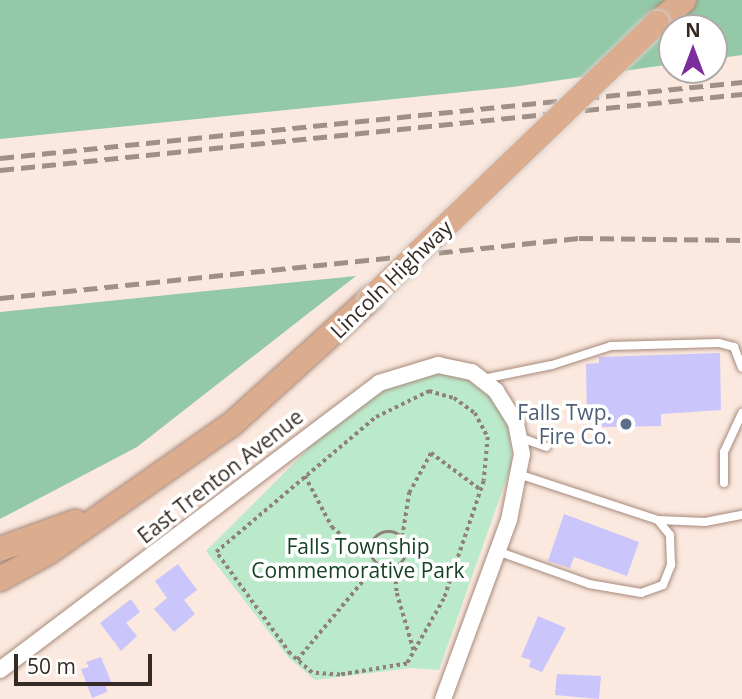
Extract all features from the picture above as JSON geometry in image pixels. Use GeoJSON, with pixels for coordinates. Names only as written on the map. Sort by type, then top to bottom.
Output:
{"type":"FeatureCollection","features":[{"type":"Feature","properties":{"kind":"main road","name":"Lincoln Highway"},"geometry":{"type":"LineString","coordinates":[[657,23],[678,0]]}},
{"type":"Feature","properties":{"kind":"main road","name":"Lincoln Highway"},"geometry":{"type":"LineString","coordinates":[[0,579],[49,552],[105,510],[232,424],[371,298],[684,0]]}},
{"type":"Feature","properties":{"kind":"main road","name":"Lincoln Highway"},"geometry":{"type":"LineString","coordinates":[[0,549],[105,510]]}},
{"type":"Feature","properties":{"kind":"street","name":"East Trenton Avenue"},"geometry":{"type":"LineString","coordinates":[[0,670],[379,383],[438,365],[483,379]]}},
{"type":"Feature","properties":{"kind":"street"},"geometry":{"type":"LineString","coordinates":[[443,699],[522,475],[519,437],[507,405],[483,379]]}},
{"type":"Feature","properties":{"kind":"lane"},"geometry":{"type":"LineString","coordinates":[[483,379],[552,365],[611,346],[719,342],[734,347],[742,368]]}},
{"type":"Feature","properties":{"kind":"lane"},"geometry":{"type":"LineString","coordinates":[[724,483],[724,452],[742,414]]}},
{"type":"Feature","properties":{"kind":"lane"},"geometry":{"type":"LineString","coordinates":[[519,437],[546,447]]}},
{"type":"Feature","properties":{"kind":"lane"},"geometry":{"type":"LineString","coordinates":[[522,475],[658,520],[705,522],[742,515]]}},
{"type":"Feature","properties":{"kind":"lane"},"geometry":{"type":"LineString","coordinates":[[497,551],[589,584],[650,592],[663,585],[671,565],[670,535],[658,520]]}},
{"type":"Feature","properties":{"kind":"path"},"geometry":{"type":"LineString","coordinates":[[429,391],[454,398],[475,413],[488,437],[481,490],[444,599],[407,664],[340,675],[312,673],[297,660],[216,552],[306,476],[376,417],[429,391]]}},
{"type":"Feature","properties":{"kind":"path"},"geometry":{"type":"LineString","coordinates":[[414,651],[397,593],[395,567],[407,554],[402,537],[409,493],[431,453],[481,490]]}},
{"type":"Feature","properties":{"kind":"path"},"geometry":{"type":"LineString","coordinates":[[306,476],[332,527],[351,543],[371,546],[387,532],[402,537]]}},
{"type":"Feature","properties":{"kind":"path"},"geometry":{"type":"LineString","coordinates":[[371,546],[377,564]]}},
{"type":"Feature","properties":{"kind":"path"},"geometry":{"type":"LineString","coordinates":[[297,660],[377,564]]}},
{"type":"Feature","properties":{"kind":"path"},"geometry":{"type":"LineString","coordinates":[[377,564],[395,567]]}},
{"type":"Feature","properties":{"kind":"green space"},"geometry":{"type":"Polygon","coordinates":[[[0,0],[742,0],[742,55],[728,57],[728,14],[658,14],[658,66],[512,87],[0,139],[0,0]]]}},
{"type":"Feature","properties":{"kind":"green space"},"geometry":{"type":"Polygon","coordinates":[[[356,276],[137,447],[0,519],[0,312],[356,276]]]}},
{"type":"Feature","properties":{"kind":"green space","name":"Falls Township Commemorative Park"},"geometry":{"type":"Polygon","coordinates":[[[423,372],[456,374],[480,386],[500,406],[510,435],[512,463],[439,670],[411,668],[315,680],[289,658],[206,551],[323,434],[393,383],[423,372]]]}},
{"type":"Feature","properties":{"kind":"building"},"geometry":{"type":"Polygon","coordinates":[[[720,353],[721,410],[661,414],[661,426],[602,427],[602,422],[587,423],[586,364],[599,363],[599,357],[720,353]]]}},
{"type":"Feature","properties":{"kind":"building"},"geometry":{"type":"Polygon","coordinates":[[[564,514],[639,542],[627,576],[574,557],[570,568],[548,561],[564,514]]]}},
{"type":"Feature","properties":{"kind":"building"},"geometry":{"type":"Polygon","coordinates":[[[178,564],[197,590],[184,600],[195,614],[174,632],[154,609],[167,598],[155,581],[178,564]]]}},
{"type":"Feature","properties":{"kind":"building"},"geometry":{"type":"Polygon","coordinates":[[[131,599],[140,612],[126,623],[137,636],[121,651],[100,623],[131,599]]]}},
{"type":"Feature","properties":{"kind":"building"},"geometry":{"type":"Polygon","coordinates":[[[538,616],[566,628],[542,672],[529,667],[531,660],[521,657],[538,616]]]}},
{"type":"Feature","properties":{"kind":"building"},"geometry":{"type":"Polygon","coordinates":[[[101,657],[112,684],[106,686],[107,692],[92,698],[81,669],[89,667],[86,662],[101,657]]]}},
{"type":"Feature","properties":{"kind":"building"},"geometry":{"type":"Polygon","coordinates":[[[557,674],[601,676],[599,699],[555,695],[557,674]]]}},
{"type":"Feature","properties":{"kind":"railway"},"geometry":{"type":"LineString","coordinates":[[0,158],[742,82]]}},
{"type":"Feature","properties":{"kind":"railway"},"geometry":{"type":"LineString","coordinates":[[0,170],[742,94]]}},
{"type":"Feature","properties":{"kind":"railway"},"geometry":{"type":"LineString","coordinates":[[0,298],[579,238],[742,240]]}},
{"type":"Feature","properties":{"kind":"place","name":"Falls Twp. Fire Co."},"geometry":{"type":"Point","coordinates":[626,424]}}]}
